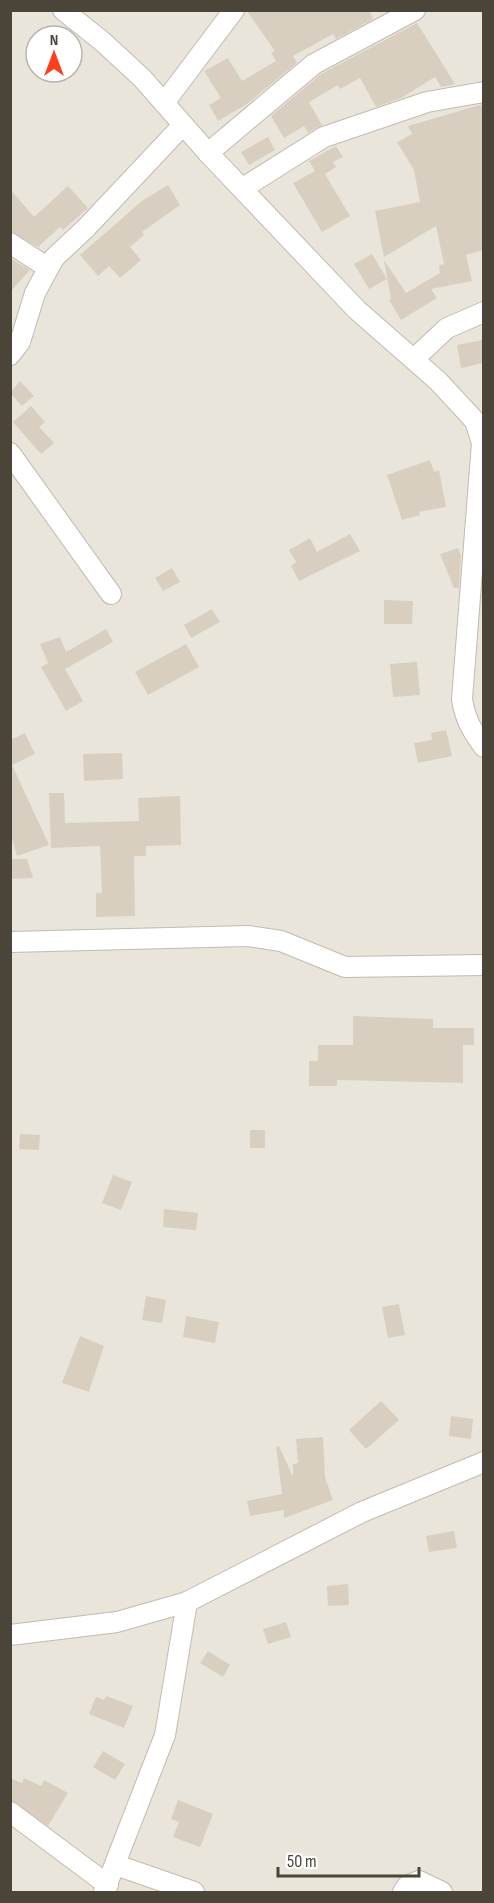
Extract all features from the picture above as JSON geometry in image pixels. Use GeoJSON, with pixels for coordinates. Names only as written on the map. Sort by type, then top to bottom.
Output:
{"type":"FeatureCollection","features":[{"type":"Feature","properties":{"kind":"street"},"geometry":{"type":"LineString","coordinates":[[63,10],[103,42],[164,103],[208,153],[357,310],[415,358],[475,421],[482,443],[462,699],[471,731],[483,747]]}},
{"type":"Feature","properties":{"kind":"street"},"geometry":{"type":"LineString","coordinates":[[164,103],[234,10]]}},
{"type":"Feature","properties":{"kind":"street"},"geometry":{"type":"LineString","coordinates":[[208,153],[314,64],[358,38],[415,10]]}},
{"type":"Feature","properties":{"kind":"street"},"geometry":{"type":"LineString","coordinates":[[243,188],[324,137],[427,102],[483,92]]}},
{"type":"Feature","properties":{"kind":"street"},"geometry":{"type":"LineString","coordinates":[[10,355],[20,342],[34,293],[54,258],[86,228],[183,125]]}},
{"type":"Feature","properties":{"kind":"street"},"geometry":{"type":"LineString","coordinates":[[10,243],[48,268]]}},
{"type":"Feature","properties":{"kind":"street"},"geometry":{"type":"LineString","coordinates":[[415,358],[447,328],[483,312]]}},
{"type":"Feature","properties":{"kind":"street"},"geometry":{"type":"LineString","coordinates":[[10,453],[111,594]]}},
{"type":"Feature","properties":{"kind":"street"},"geometry":{"type":"LineString","coordinates":[[10,942],[248,936],[281,941],[345,967],[483,965]]}},
{"type":"Feature","properties":{"kind":"street"},"geometry":{"type":"LineString","coordinates":[[10,1635],[117,1622],[187,1602],[362,1512],[483,1462]]}},
{"type":"Feature","properties":{"kind":"street"},"geometry":{"type":"LineString","coordinates":[[10,1812],[106,1889],[165,1735],[187,1602]]}},
{"type":"Feature","properties":{"kind":"street"},"geometry":{"type":"LineString","coordinates":[[116,1866],[194,1893]]}},
{"type":"Feature","properties":{"kind":"street"},"geometry":{"type":"LineString","coordinates":[[403,1893],[407,1886],[419,1881],[442,1893]]}},
{"type":"Feature","properties":{"kind":"shaded area"},"geometry":{"type":"Polygon","coordinates":[[[11,11],[483,11],[483,1892],[11,1892],[11,11]]]}},
{"type":"Feature","properties":{"kind":"building"},"geometry":{"type":"Polygon","coordinates":[[[246,10],[369,10],[373,19],[336,39],[333,34],[293,56],[297,63],[247,104],[218,121],[209,105],[221,98],[204,71],[228,58],[242,81],[276,61],[271,53],[275,51],[246,10]]]}},
{"type":"Feature","properties":{"kind":"building"},"geometry":{"type":"Polygon","coordinates":[[[417,23],[455,84],[441,87],[435,77],[401,98],[376,107],[360,78],[340,89],[338,85],[309,102],[322,125],[308,133],[304,126],[284,138],[271,116],[321,74],[417,23]]]}},
{"type":"Feature","properties":{"kind":"building"},"geometry":{"type":"Polygon","coordinates":[[[483,104],[483,250],[466,255],[472,281],[431,289],[437,298],[401,320],[389,300],[391,299],[384,260],[406,293],[440,273],[439,265],[444,264],[436,226],[384,257],[375,211],[420,202],[414,170],[397,142],[412,134],[408,126],[483,104]]]}},
{"type":"Feature","properties":{"kind":"building"},"geometry":{"type":"Polygon","coordinates":[[[268,137],[275,150],[249,165],[241,152],[268,137]]]}},
{"type":"Feature","properties":{"kind":"building"},"geometry":{"type":"Polygon","coordinates":[[[336,146],[343,157],[333,162],[336,167],[325,174],[350,216],[322,232],[293,183],[315,171],[309,161],[336,146]]]}},
{"type":"Feature","properties":{"kind":"building"},"geometry":{"type":"Polygon","coordinates":[[[168,185],[180,205],[142,232],[144,235],[130,247],[141,260],[120,278],[109,266],[98,276],[80,255],[142,201],[168,185]]]}},
{"type":"Feature","properties":{"kind":"building"},"geometry":{"type":"Polygon","coordinates":[[[68,186],[88,208],[63,230],[60,227],[39,246],[40,248],[10,231],[10,189],[34,217],[68,186]]]}},
{"type":"Feature","properties":{"kind":"building"},"geometry":{"type":"Polygon","coordinates":[[[372,254],[387,279],[369,289],[354,264],[372,254]]]}},
{"type":"Feature","properties":{"kind":"building"},"geometry":{"type":"Polygon","coordinates":[[[10,258],[30,270],[10,292],[10,258]]]}},
{"type":"Feature","properties":{"kind":"building"},"geometry":{"type":"Polygon","coordinates":[[[483,340],[483,363],[461,368],[457,345],[483,340]]]}},
{"type":"Feature","properties":{"kind":"building"},"geometry":{"type":"Polygon","coordinates":[[[20,381],[34,396],[22,406],[10,393],[20,381]]]}},
{"type":"Feature","properties":{"kind":"building"},"geometry":{"type":"Polygon","coordinates":[[[31,406],[45,422],[39,427],[54,443],[41,454],[13,422],[31,406]]]}},
{"type":"Feature","properties":{"kind":"building"},"geometry":{"type":"Polygon","coordinates":[[[430,460],[434,472],[439,470],[446,507],[419,512],[420,515],[402,520],[387,475],[430,460]]]}},
{"type":"Feature","properties":{"kind":"building"},"geometry":{"type":"Polygon","coordinates":[[[350,534],[360,551],[299,581],[291,566],[296,562],[289,550],[310,538],[317,552],[350,534]]]}},
{"type":"Feature","properties":{"kind":"building"},"geometry":{"type":"Polygon","coordinates":[[[458,548],[461,556],[459,588],[454,588],[440,554],[458,548]]]}},
{"type":"Feature","properties":{"kind":"building"},"geometry":{"type":"Polygon","coordinates":[[[172,568],[180,582],[163,591],[155,578],[172,568]]]}},
{"type":"Feature","properties":{"kind":"building"},"geometry":{"type":"Polygon","coordinates":[[[384,600],[413,601],[412,624],[384,624],[384,600]]]}},
{"type":"Feature","properties":{"kind":"building"},"geometry":{"type":"Polygon","coordinates":[[[212,609],[220,622],[191,638],[184,625],[212,609]]]}},
{"type":"Feature","properties":{"kind":"building"},"geometry":{"type":"Polygon","coordinates":[[[106,629],[113,642],[65,669],[83,701],[66,711],[41,667],[48,663],[40,644],[60,637],[66,652],[106,629]]]}},
{"type":"Feature","properties":{"kind":"building"},"geometry":{"type":"Polygon","coordinates":[[[186,644],[199,667],[148,695],[135,672],[186,644]]]}},
{"type":"Feature","properties":{"kind":"building"},"geometry":{"type":"Polygon","coordinates":[[[417,662],[420,695],[393,697],[390,664],[417,662]]]}},
{"type":"Feature","properties":{"kind":"building"},"geometry":{"type":"Polygon","coordinates":[[[446,730],[452,756],[418,763],[414,743],[432,740],[431,733],[446,730]]]}},
{"type":"Feature","properties":{"kind":"building"},"geometry":{"type":"Polygon","coordinates":[[[25,733],[35,754],[12,765],[49,845],[17,856],[10,832],[10,740],[25,733]]]}},
{"type":"Feature","properties":{"kind":"building"},"geometry":{"type":"Polygon","coordinates":[[[122,753],[123,779],[84,781],[83,754],[122,753]]]}},
{"type":"Feature","properties":{"kind":"building"},"geometry":{"type":"Polygon","coordinates":[[[49,793],[64,793],[65,823],[139,821],[138,798],[180,796],[181,845],[146,846],[146,856],[134,856],[135,916],[96,917],[96,893],[102,893],[100,846],[51,848],[49,793]]]}},
{"type":"Feature","properties":{"kind":"building"},"geometry":{"type":"Polygon","coordinates":[[[10,859],[27,859],[33,878],[10,879],[10,859]]]}},
{"type":"Feature","properties":{"kind":"building"},"geometry":{"type":"Polygon","coordinates":[[[353,1016],[433,1019],[433,1028],[474,1028],[474,1045],[463,1045],[463,1083],[337,1080],[337,1086],[309,1086],[309,1061],[318,1061],[318,1045],[353,1045],[353,1016]]]}},
{"type":"Feature","properties":{"kind":"building"},"geometry":{"type":"Polygon","coordinates":[[[250,1130],[265,1130],[265,1148],[250,1148],[250,1130]]]}},
{"type":"Feature","properties":{"kind":"building"},"geometry":{"type":"Polygon","coordinates":[[[20,1134],[40,1135],[39,1150],[19,1149],[20,1134]]]}},
{"type":"Feature","properties":{"kind":"building"},"geometry":{"type":"Polygon","coordinates":[[[113,1175],[132,1182],[121,1210],[102,1203],[113,1175]]]}},
{"type":"Feature","properties":{"kind":"building"},"geometry":{"type":"Polygon","coordinates":[[[164,1209],[198,1213],[196,1230],[163,1227],[164,1209]]]}},
{"type":"Feature","properties":{"kind":"building"},"geometry":{"type":"Polygon","coordinates":[[[146,1296],[166,1300],[162,1323],[142,1320],[146,1296]]]}},
{"type":"Feature","properties":{"kind":"building"},"geometry":{"type":"Polygon","coordinates":[[[399,1304],[405,1335],[388,1338],[382,1307],[399,1304]]]}},
{"type":"Feature","properties":{"kind":"building"},"geometry":{"type":"Polygon","coordinates":[[[186,1316],[219,1322],[215,1343],[183,1337],[186,1316]]]}},
{"type":"Feature","properties":{"kind":"building"},"geometry":{"type":"Polygon","coordinates":[[[80,1336],[104,1346],[89,1392],[62,1383],[80,1336]]]}},
{"type":"Feature","properties":{"kind":"building"},"geometry":{"type":"Polygon","coordinates":[[[381,1401],[399,1420],[366,1449],[349,1430],[381,1401]]]}},
{"type":"Feature","properties":{"kind":"building"},"geometry":{"type":"Polygon","coordinates":[[[451,1416],[473,1419],[471,1439],[449,1436],[451,1416]]]}},
{"type":"Feature","properties":{"kind":"building"},"geometry":{"type":"Polygon","coordinates":[[[323,1437],[325,1477],[333,1500],[284,1518],[284,1510],[250,1516],[247,1501],[282,1494],[276,1447],[279,1446],[293,1477],[293,1464],[298,1463],[296,1439],[323,1437]]]}},
{"type":"Feature","properties":{"kind":"building"},"geometry":{"type":"Polygon","coordinates":[[[454,1531],[457,1548],[429,1552],[426,1536],[454,1531]]]}},
{"type":"Feature","properties":{"kind":"building"},"geometry":{"type":"Polygon","coordinates":[[[348,1584],[349,1605],[328,1606],[327,1586],[348,1584]]]}},
{"type":"Feature","properties":{"kind":"building"},"geometry":{"type":"Polygon","coordinates":[[[286,1622],[291,1637],[268,1644],[263,1629],[286,1622]]]}},
{"type":"Feature","properties":{"kind":"building"},"geometry":{"type":"Polygon","coordinates":[[[208,1651],[230,1665],[223,1677],[200,1663],[208,1651]]]}},
{"type":"Feature","properties":{"kind":"building"},"geometry":{"type":"Polygon","coordinates":[[[106,1696],[133,1706],[124,1728],[89,1714],[96,1697],[104,1700],[106,1696]]]}},
{"type":"Feature","properties":{"kind":"building"},"geometry":{"type":"Polygon","coordinates":[[[103,1751],[125,1764],[115,1780],[93,1767],[103,1751]]]}},
{"type":"Feature","properties":{"kind":"building"},"geometry":{"type":"Polygon","coordinates":[[[10,1778],[22,1783],[24,1778],[41,1786],[44,1780],[68,1793],[48,1826],[10,1800],[10,1778]]]}},
{"type":"Feature","properties":{"kind":"building"},"geometry":{"type":"Polygon","coordinates":[[[178,1800],[213,1814],[200,1847],[173,1837],[179,1822],[171,1819],[178,1800]]]}}]}
